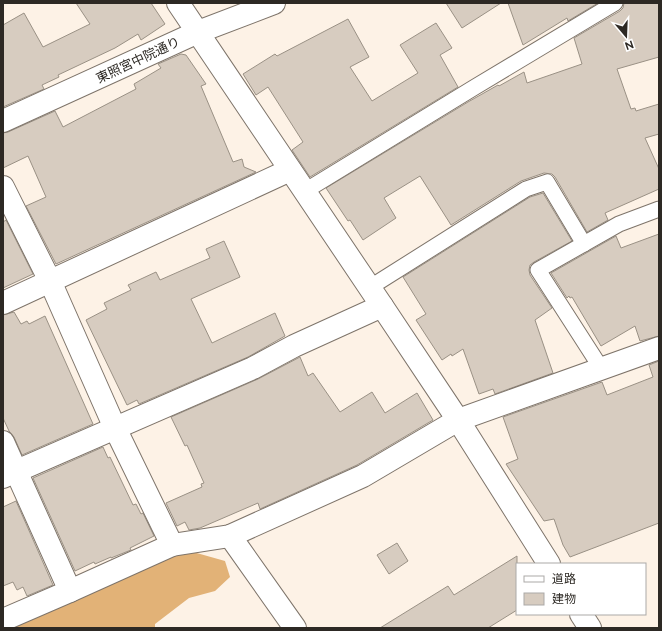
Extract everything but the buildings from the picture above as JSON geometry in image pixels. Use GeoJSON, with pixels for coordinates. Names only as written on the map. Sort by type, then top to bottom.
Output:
{"type":"FeatureCollection","features":[{"type":"Feature","properties":{"kind":"street"},"geometry":{"type":"LineString","coordinates":[[178,3],[458,420],[548,563]]}},
{"type":"Feature","properties":{"kind":"street","name":"東照宮中院通り"},"geometry":{"type":"LineString","coordinates":[[3,121],[198,32],[274,3]]}},
{"type":"Feature","properties":{"kind":"street"},"geometry":{"type":"LineString","coordinates":[[3,303],[290,170]]}},
{"type":"Feature","properties":{"kind":"street"},"geometry":{"type":"LineString","coordinates":[[3,187],[50,281],[115,428],[172,545]]}},
{"type":"Feature","properties":{"kind":"street"},"geometry":{"type":"LineString","coordinates":[[10,474],[253,368],[294,346],[382,306]]}},
{"type":"Feature","properties":{"kind":"street"},"geometry":{"type":"LineString","coordinates":[[3,620],[70,592],[172,545],[230,536],[363,476],[458,420],[659,348]]}},
{"type":"Feature","properties":{"kind":"street"},"geometry":{"type":"LineString","coordinates":[[3,442],[10,474],[70,592]]}},
{"type":"Feature","properties":{"kind":"street"},"geometry":{"type":"LineString","coordinates":[[230,536],[295,628]]}},
{"type":"Feature","properties":{"kind":"street"},"geometry":{"type":"LineString","coordinates":[[582,615],[590,628]]}},
{"type":"Feature","properties":{"kind":"lane"},"geometry":{"type":"LineString","coordinates":[[305,191],[474,87],[615,3]]}},
{"type":"Feature","properties":{"kind":"lane"},"geometry":{"type":"LineString","coordinates":[[369,288],[526,189],[548,182],[584,244]]}},
{"type":"Feature","properties":{"kind":"lane"},"geometry":{"type":"LineString","coordinates":[[601,368],[538,270],[619,224],[659,210]]}},
{"type":"Feature","properties":{"kind":"shaded area"},"geometry":{"type":"Polygon","coordinates":[[[186,550],[225,561],[230,577],[215,591],[189,598],[155,624],[155,628],[8,628],[186,550]]]}}]}
